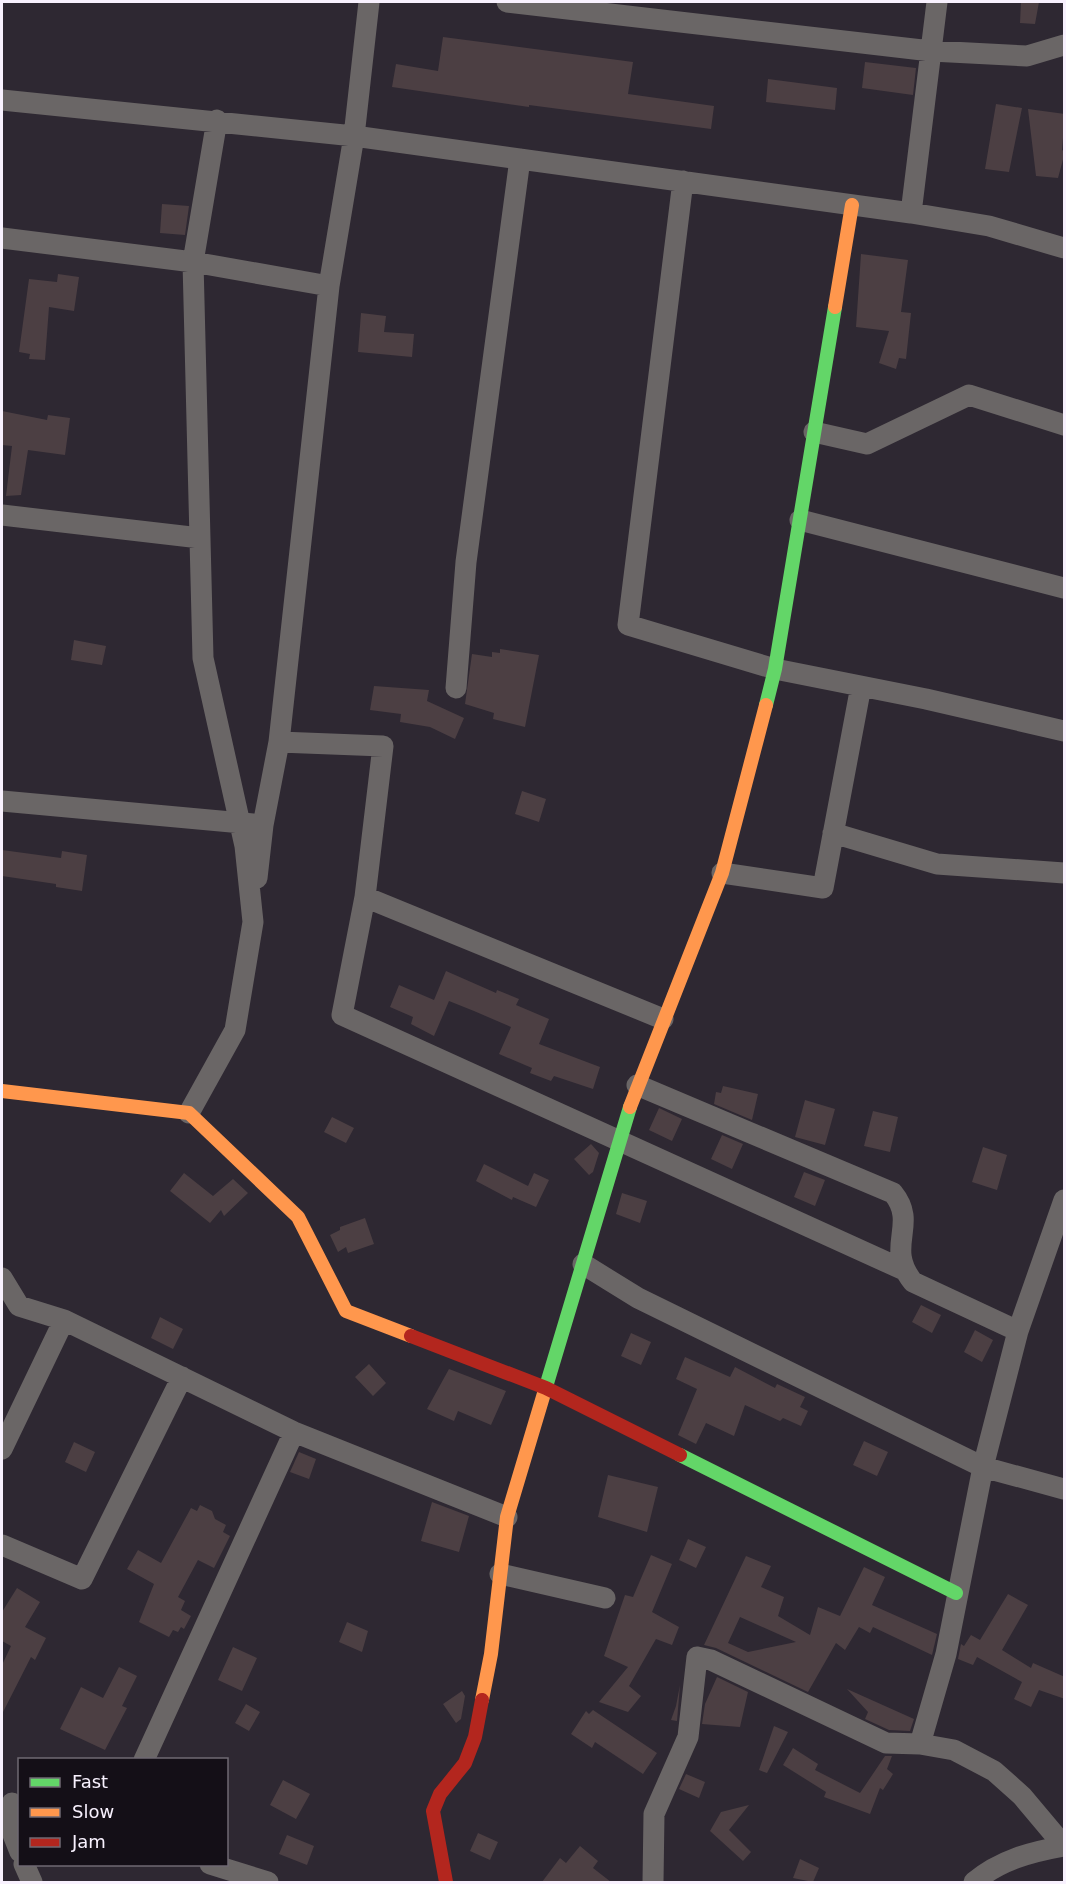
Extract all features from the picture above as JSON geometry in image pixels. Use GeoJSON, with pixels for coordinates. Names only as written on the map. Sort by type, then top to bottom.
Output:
{"type":"FeatureCollection","features":[{"type":"Feature","properties":{"kind":"street"},"geometry":{"type":"LineString","coordinates":[[189,1113],[235,1030],[253,922],[263,825],[279,742],[329,286],[354,136],[369,2]]}},
{"type":"Feature","properties":{"kind":"street"},"geometry":{"type":"LineString","coordinates":[[507,2],[931,51],[1027,56],[1065,45]]}},
{"type":"Feature","properties":{"kind":"street"},"geometry":{"type":"LineString","coordinates":[[911,213],[937,2]]}},
{"type":"Feature","properties":{"kind":"street"},"geometry":{"type":"LineString","coordinates":[[2,100],[217,120],[354,136],[683,181],[989,226],[1065,249]]}},
{"type":"Feature","properties":{"kind":"street"},"geometry":{"type":"LineString","coordinates":[[217,120],[193,262],[203,658],[240,823],[253,922]]}},
{"type":"Feature","properties":{"kind":"street"},"geometry":{"type":"LineString","coordinates":[[456,688],[466,562],[520,159]]}},
{"type":"Feature","properties":{"kind":"street"},"geometry":{"type":"LineString","coordinates":[[683,181],[628,624],[775,669],[1065,731]]}},
{"type":"Feature","properties":{"kind":"street"},"geometry":{"type":"LineString","coordinates":[[446,1882],[444,1860],[433,1811],[440,1794],[465,1763],[475,1737],[491,1654],[507,1517],[637,1085],[722,873],[775,669],[852,205]]}},
{"type":"Feature","properties":{"kind":"street"},"geometry":{"type":"LineString","coordinates":[[2,238],[193,262],[329,286]]}},
{"type":"Feature","properties":{"kind":"street"},"geometry":{"type":"LineString","coordinates":[[814,432],[867,444],[969,395],[1065,425]]}},
{"type":"Feature","properties":{"kind":"street"},"geometry":{"type":"LineString","coordinates":[[2,515],[200,538]]}},
{"type":"Feature","properties":{"kind":"street"},"geometry":{"type":"LineString","coordinates":[[800,520],[1065,588]]}},
{"type":"Feature","properties":{"kind":"street"},"geometry":{"type":"LineString","coordinates":[[722,873],[823,888],[861,686]]}},
{"type":"Feature","properties":{"kind":"street"},"geometry":{"type":"LineString","coordinates":[[279,742],[383,746],[365,897],[342,1016],[904,1270]]}},
{"type":"Feature","properties":{"kind":"street"},"geometry":{"type":"LineString","coordinates":[[2,801],[263,825]]}},
{"type":"Feature","properties":{"kind":"street"},"geometry":{"type":"LineString","coordinates":[[833,833],[937,864],[1065,873]]}},
{"type":"Feature","properties":{"kind":"street"},"geometry":{"type":"LineString","coordinates":[[365,897],[663,1019]]}},
{"type":"Feature","properties":{"kind":"street"},"geometry":{"type":"LineString","coordinates":[[637,1085],[893,1193],[901,1203],[904,1219],[900,1257],[904,1270],[913,1282],[1018,1331]]}},
{"type":"Feature","properties":{"kind":"street"},"geometry":{"type":"LineString","coordinates":[[2,1091],[189,1113],[298,1217],[346,1311],[546,1388],[956,1593]]}},
{"type":"Feature","properties":{"kind":"street"},"geometry":{"type":"LineString","coordinates":[[920,1744],[946,1654],[956,1593],[983,1467],[1018,1331],[1065,1200]]}},
{"type":"Feature","properties":{"kind":"street"},"geometry":{"type":"LineString","coordinates":[[583,1264],[638,1298],[983,1467],[1065,1489]]}},
{"type":"Feature","properties":{"kind":"street"},"geometry":{"type":"LineString","coordinates":[[2,1278],[19,1306],[64,1320],[294,1432],[507,1517]]}},
{"type":"Feature","properties":{"kind":"street"},"geometry":{"type":"LineString","coordinates":[[2,1449],[64,1320]]}},
{"type":"Feature","properties":{"kind":"street"},"geometry":{"type":"LineString","coordinates":[[2,1545],[82,1579],[182,1377]]}},
{"type":"Feature","properties":{"kind":"street"},"geometry":{"type":"LineString","coordinates":[[145,1758],[294,1432]]}},
{"type":"Feature","properties":{"kind":"street"},"geometry":{"type":"LineString","coordinates":[[500,1574],[605,1598]]}},
{"type":"Feature","properties":{"kind":"street"},"geometry":{"type":"LineString","coordinates":[[653,1882],[654,1815],[688,1737],[697,1657],[711,1660],[886,1743],[920,1744],[954,1750],[994,1771],[1022,1796],[1064,1846],[1015,1858],[990,1869],[974,1882]]}},
{"type":"Feature","properties":{"kind":"street"},"geometry":{"type":"LineString","coordinates":[[11,1802],[12,1832],[18,1847]]}},
{"type":"Feature","properties":{"kind":"street"},"geometry":{"type":"LineString","coordinates":[[25,1866],[32,1882]]}},
{"type":"Feature","properties":{"kind":"street"},"geometry":{"type":"LineString","coordinates":[[216,1866],[268,1882]]}},
{"type":"Feature","properties":{"kind":"building"},"geometry":{"type":"Polygon","coordinates":[[[1021,2],[1039,2],[1035,24],[1020,23],[1021,2]]]}},
{"type":"Feature","properties":{"kind":"building"},"geometry":{"type":"Polygon","coordinates":[[[443,37],[633,62],[628,94],[714,106],[711,129],[529,105],[529,107],[392,87],[396,64],[438,71],[443,37]]]}},
{"type":"Feature","properties":{"kind":"building"},"geometry":{"type":"Polygon","coordinates":[[[865,62],[916,68],[913,95],[862,88],[865,62]]]}},
{"type":"Feature","properties":{"kind":"building"},"geometry":{"type":"Polygon","coordinates":[[[768,79],[837,88],[835,110],[766,102],[768,79]]]}},
{"type":"Feature","properties":{"kind":"building"},"geometry":{"type":"Polygon","coordinates":[[[996,104],[1022,108],[1009,172],[985,169],[996,104]]]}},
{"type":"Feature","properties":{"kind":"building"},"geometry":{"type":"Polygon","coordinates":[[[1028,109],[1065,114],[1062,150],[1065,152],[1058,178],[1036,176],[1028,109]]]}},
{"type":"Feature","properties":{"kind":"building"},"geometry":{"type":"Polygon","coordinates":[[[162,204],[189,206],[185,235],[160,233],[162,204]]]}},
{"type":"Feature","properties":{"kind":"building"},"geometry":{"type":"Polygon","coordinates":[[[861,254],[908,260],[901,312],[911,313],[906,359],[899,358],[896,369],[879,363],[889,331],[856,327],[861,254]]]}},
{"type":"Feature","properties":{"kind":"building"},"geometry":{"type":"Polygon","coordinates":[[[58,274],[79,277],[74,311],[49,307],[45,360],[29,359],[30,354],[19,352],[29,279],[57,282],[58,274]]]}},
{"type":"Feature","properties":{"kind":"building"},"geometry":{"type":"Polygon","coordinates":[[[361,313],[386,316],[384,332],[414,334],[412,357],[358,352],[361,313]]]}},
{"type":"Feature","properties":{"kind":"building"},"geometry":{"type":"Polygon","coordinates":[[[2,411],[47,420],[48,415],[70,418],[65,455],[28,450],[21,495],[6,496],[12,446],[2,445],[2,411]]]}},
{"type":"Feature","properties":{"kind":"building"},"geometry":{"type":"Polygon","coordinates":[[[74,640],[106,646],[102,665],[71,660],[74,640]]]}},
{"type":"Feature","properties":{"kind":"building"},"geometry":{"type":"Polygon","coordinates":[[[500,649],[539,655],[525,727],[493,719],[494,713],[465,704],[472,654],[492,657],[492,652],[500,653],[500,649]]]}},
{"type":"Feature","properties":{"kind":"building"},"geometry":{"type":"Polygon","coordinates":[[[374,686],[429,690],[427,701],[464,718],[455,739],[430,727],[400,722],[401,714],[370,710],[374,686]]]}},
{"type":"Feature","properties":{"kind":"building"},"geometry":{"type":"Polygon","coordinates":[[[522,791],[546,799],[539,822],[515,814],[522,791]]]}},
{"type":"Feature","properties":{"kind":"building"},"geometry":{"type":"Polygon","coordinates":[[[2,850],[61,858],[62,851],[87,855],[82,891],[56,887],[56,884],[2,876],[2,850]]]}},
{"type":"Feature","properties":{"kind":"building"},"geometry":{"type":"Polygon","coordinates":[[[446,971],[496,993],[497,990],[519,999],[516,1005],[549,1019],[539,1044],[600,1067],[593,1089],[554,1076],[551,1081],[530,1073],[532,1068],[499,1054],[511,1027],[474,1011],[449,1001],[434,1036],[411,1024],[413,1017],[390,1007],[399,985],[434,1000],[446,971]]]}},
{"type":"Feature","properties":{"kind":"building"},"geometry":{"type":"Polygon","coordinates":[[[723,1086],[758,1094],[752,1120],[714,1104],[716,1092],[721,1093],[723,1086]]]}},
{"type":"Feature","properties":{"kind":"building"},"geometry":{"type":"Polygon","coordinates":[[[805,1100],[835,1109],[825,1145],[795,1137],[805,1100]]]}},
{"type":"Feature","properties":{"kind":"building"},"geometry":{"type":"Polygon","coordinates":[[[659,1108],[682,1119],[672,1141],[649,1130],[659,1108]]]}},
{"type":"Feature","properties":{"kind":"building"},"geometry":{"type":"Polygon","coordinates":[[[873,1111],[898,1117],[890,1152],[864,1146],[873,1111]]]}},
{"type":"Feature","properties":{"kind":"building"},"geometry":{"type":"Polygon","coordinates":[[[332,1117],[354,1128],[346,1143],[324,1132],[332,1117]]]}},
{"type":"Feature","properties":{"kind":"building"},"geometry":{"type":"Polygon","coordinates":[[[722,1135],[743,1144],[732,1169],[711,1159],[722,1135]]]}},
{"type":"Feature","properties":{"kind":"building"},"geometry":{"type":"Polygon","coordinates":[[[591,1144],[599,1153],[593,1172],[589,1175],[574,1159],[591,1144]]]}},
{"type":"Feature","properties":{"kind":"building"},"geometry":{"type":"Polygon","coordinates":[[[983,1147],[1007,1155],[997,1190],[972,1182],[983,1147]]]}},
{"type":"Feature","properties":{"kind":"building"},"geometry":{"type":"Polygon","coordinates":[[[484,1164],[528,1186],[534,1173],[549,1180],[536,1207],[513,1197],[512,1200],[476,1181],[484,1164]]]}},
{"type":"Feature","properties":{"kind":"building"},"geometry":{"type":"Polygon","coordinates":[[[804,1172],[825,1180],[815,1206],[794,1197],[804,1172]]]}},
{"type":"Feature","properties":{"kind":"building"},"geometry":{"type":"Polygon","coordinates":[[[184,1173],[213,1196],[233,1179],[248,1193],[224,1216],[221,1210],[210,1223],[170,1191],[184,1173]]]}},
{"type":"Feature","properties":{"kind":"building"},"geometry":{"type":"Polygon","coordinates":[[[622,1193],[647,1201],[640,1223],[616,1214],[622,1193]]]}},
{"type":"Feature","properties":{"kind":"building"},"geometry":{"type":"Polygon","coordinates":[[[365,1218],[374,1244],[348,1253],[346,1247],[338,1252],[330,1235],[340,1230],[340,1227],[365,1218]]]}},
{"type":"Feature","properties":{"kind":"building"},"geometry":{"type":"Polygon","coordinates":[[[921,1305],[941,1315],[932,1333],[912,1322],[921,1305]]]}},
{"type":"Feature","properties":{"kind":"building"},"geometry":{"type":"Polygon","coordinates":[[[160,1317],[183,1329],[173,1349],[151,1338],[160,1317]]]}},
{"type":"Feature","properties":{"kind":"building"},"geometry":{"type":"Polygon","coordinates":[[[975,1330],[993,1340],[982,1362],[964,1352],[975,1330]]]}},
{"type":"Feature","properties":{"kind":"building"},"geometry":{"type":"Polygon","coordinates":[[[631,1333],[651,1342],[641,1365],[621,1356],[631,1333]]]}},
{"type":"Feature","properties":{"kind":"building"},"geometry":{"type":"Polygon","coordinates":[[[685,1357],[730,1377],[735,1367],[775,1388],[777,1384],[805,1397],[800,1407],[808,1411],[801,1426],[783,1418],[780,1421],[745,1405],[734,1436],[706,1423],[696,1444],[678,1435],[697,1389],[676,1379],[685,1357]]]}},
{"type":"Feature","properties":{"kind":"building"},"geometry":{"type":"Polygon","coordinates":[[[369,1364],[386,1383],[373,1396],[355,1377],[369,1364]]]}},
{"type":"Feature","properties":{"kind":"building"},"geometry":{"type":"Polygon","coordinates":[[[449,1369],[506,1391],[491,1425],[458,1411],[454,1421],[427,1409],[449,1369]]]}},
{"type":"Feature","properties":{"kind":"building"},"geometry":{"type":"Polygon","coordinates":[[[864,1441],[888,1452],[877,1476],[853,1465],[864,1441]]]}},
{"type":"Feature","properties":{"kind":"building"},"geometry":{"type":"Polygon","coordinates":[[[74,1442],[95,1452],[86,1472],[65,1462],[74,1442]]]}},
{"type":"Feature","properties":{"kind":"building"},"geometry":{"type":"Polygon","coordinates":[[[299,1452],[316,1459],[309,1479],[290,1472],[299,1452]]]}},
{"type":"Feature","properties":{"kind":"building"},"geometry":{"type":"Polygon","coordinates":[[[608,1475],[658,1487],[647,1532],[598,1517],[608,1475]]]}},
{"type":"Feature","properties":{"kind":"building"},"geometry":{"type":"Polygon","coordinates":[[[432,1502],[469,1516],[459,1552],[421,1541],[432,1502]]]}},
{"type":"Feature","properties":{"kind":"building"},"geometry":{"type":"Polygon","coordinates":[[[200,1505],[212,1511],[215,1519],[226,1525],[223,1532],[230,1536],[214,1568],[198,1560],[178,1597],[185,1601],[181,1610],[191,1616],[184,1629],[181,1627],[178,1632],[173,1630],[169,1637],[139,1622],[154,1584],[127,1569],[138,1550],[161,1563],[191,1508],[197,1511],[200,1505]]]}},
{"type":"Feature","properties":{"kind":"building"},"geometry":{"type":"Polygon","coordinates":[[[688,1539],[706,1547],[696,1568],[679,1560],[688,1539]]]}},
{"type":"Feature","properties":{"kind":"building"},"geometry":{"type":"Polygon","coordinates":[[[651,1555],[672,1564],[652,1612],[679,1627],[672,1645],[656,1639],[629,1686],[641,1696],[628,1712],[599,1702],[628,1667],[604,1656],[625,1595],[633,1597],[651,1555]]]}},
{"type":"Feature","properties":{"kind":"building"},"geometry":{"type":"Polygon","coordinates":[[[746,1556],[771,1566],[761,1587],[784,1597],[778,1616],[810,1635],[818,1607],[840,1616],[864,1567],[885,1577],[872,1605],[937,1634],[932,1655],[873,1627],[870,1633],[859,1627],[845,1650],[836,1643],[808,1692],[716,1648],[704,1645],[746,1556]],[[740,1617],[728,1643],[748,1652],[796,1642],[740,1617]]]}},
{"type":"Feature","properties":{"kind":"building"},"geometry":{"type":"Polygon","coordinates":[[[17,1588],[40,1602],[25,1627],[46,1638],[35,1660],[31,1657],[2,1714],[2,1665],[11,1646],[2,1641],[2,1612],[17,1588]]]}},
{"type":"Feature","properties":{"kind":"building"},"geometry":{"type":"Polygon","coordinates":[[[1008,1594],[1028,1605],[1002,1650],[1031,1668],[1033,1663],[1065,1677],[1065,1699],[1039,1690],[1031,1707],[1014,1699],[1022,1682],[977,1657],[973,1665],[958,1659],[961,1644],[964,1646],[971,1635],[980,1640],[1008,1594]]]}},
{"type":"Feature","properties":{"kind":"building"},"geometry":{"type":"Polygon","coordinates":[[[347,1622],[368,1631],[362,1652],[339,1642],[347,1622]]]}},
{"type":"Feature","properties":{"kind":"building"},"geometry":{"type":"Polygon","coordinates":[[[233,1647],[257,1658],[242,1691],[218,1680],[233,1647]]]}},
{"type":"Feature","properties":{"kind":"building"},"geometry":{"type":"Polygon","coordinates":[[[119,1667],[137,1676],[122,1706],[127,1708],[105,1750],[60,1729],[81,1687],[103,1698],[119,1667]]]}},
{"type":"Feature","properties":{"kind":"building"},"geometry":{"type":"Polygon","coordinates":[[[717,1677],[748,1692],[740,1727],[702,1724],[705,1704],[717,1677]]]}},
{"type":"Feature","properties":{"kind":"building"},"geometry":{"type":"Polygon","coordinates":[[[680,1685],[677,1721],[671,1720],[676,1706],[680,1685]]]}},
{"type":"Feature","properties":{"kind":"building"},"geometry":{"type":"Polygon","coordinates":[[[847,1689],[914,1719],[910,1731],[889,1730],[865,1719],[868,1712],[847,1689]]]}},
{"type":"Feature","properties":{"kind":"building"},"geometry":{"type":"Polygon","coordinates":[[[462,1691],[465,1696],[461,1719],[456,1723],[443,1704],[462,1691]]]}},
{"type":"Feature","properties":{"kind":"building"},"geometry":{"type":"Polygon","coordinates":[[[246,1704],[260,1712],[249,1731],[235,1723],[246,1704]]]}},
{"type":"Feature","properties":{"kind":"building"},"geometry":{"type":"Polygon","coordinates":[[[593,1710],[657,1753],[643,1774],[595,1742],[592,1748],[571,1734],[586,1711],[589,1714],[593,1710]]]}},
{"type":"Feature","properties":{"kind":"building"},"geometry":{"type":"Polygon","coordinates":[[[774,1726],[788,1732],[767,1773],[759,1770],[774,1726]]]}},
{"type":"Feature","properties":{"kind":"building"},"geometry":{"type":"Polygon","coordinates":[[[793,1748],[818,1764],[815,1770],[860,1793],[885,1756],[892,1756],[887,1769],[893,1774],[883,1790],[880,1788],[870,1814],[824,1797],[826,1792],[783,1765],[793,1748]]]}},
{"type":"Feature","properties":{"kind":"building"},"geometry":{"type":"Polygon","coordinates":[[[686,1774],[705,1782],[699,1798],[679,1789],[686,1774]]]}},
{"type":"Feature","properties":{"kind":"building"},"geometry":{"type":"Polygon","coordinates":[[[283,1780],[310,1794],[296,1819],[270,1805],[283,1780]]]}},
{"type":"Feature","properties":{"kind":"building"},"geometry":{"type":"Polygon","coordinates":[[[749,1805],[729,1830],[751,1852],[743,1861],[710,1831],[721,1812],[749,1805]]]}},
{"type":"Feature","properties":{"kind":"building"},"geometry":{"type":"Polygon","coordinates":[[[478,1833],[498,1842],[490,1860],[470,1851],[478,1833]]]}},
{"type":"Feature","properties":{"kind":"building"},"geometry":{"type":"Polygon","coordinates":[[[287,1835],[314,1846],[307,1865],[279,1854],[287,1835]]]}},
{"type":"Feature","properties":{"kind":"building"},"geometry":{"type":"Polygon","coordinates":[[[580,1846],[598,1861],[593,1868],[611,1882],[542,1882],[560,1858],[566,1863],[580,1846]]]}},
{"type":"Feature","properties":{"kind":"building"},"geometry":{"type":"Polygon","coordinates":[[[800,1859],[819,1868],[813,1882],[793,1878],[800,1859]]]}},
{"type":"Feature","properties":{"kind":"traffic: fast"},"geometry":{"type":"LineString","coordinates":[[766,705],[775,669],[835,307]]}},
{"type":"Feature","properties":{"kind":"traffic: fast"},"geometry":{"type":"LineString","coordinates":[[545,1390],[630,1107]]}},
{"type":"Feature","properties":{"kind":"traffic: fast"},"geometry":{"type":"LineString","coordinates":[[680,1455],[956,1593]]}},
{"type":"Feature","properties":{"kind":"traffic: slow"},"geometry":{"type":"LineString","coordinates":[[835,307],[852,205]]}},
{"type":"Feature","properties":{"kind":"traffic: slow"},"geometry":{"type":"LineString","coordinates":[[630,1107],[722,873],[766,705]]}},
{"type":"Feature","properties":{"kind":"traffic: slow"},"geometry":{"type":"LineString","coordinates":[[2,1091],[189,1113],[298,1217],[346,1311],[411,1336]]}},
{"type":"Feature","properties":{"kind":"traffic: slow"},"geometry":{"type":"LineString","coordinates":[[482,1700],[491,1654],[507,1517],[545,1390]]}},
{"type":"Feature","properties":{"kind":"traffic: jam"},"geometry":{"type":"LineString","coordinates":[[411,1336],[546,1388],[680,1455]]}},
{"type":"Feature","properties":{"kind":"traffic: jam"},"geometry":{"type":"LineString","coordinates":[[446,1882],[433,1811],[440,1794],[465,1763],[475,1737],[482,1700]]}}]}
